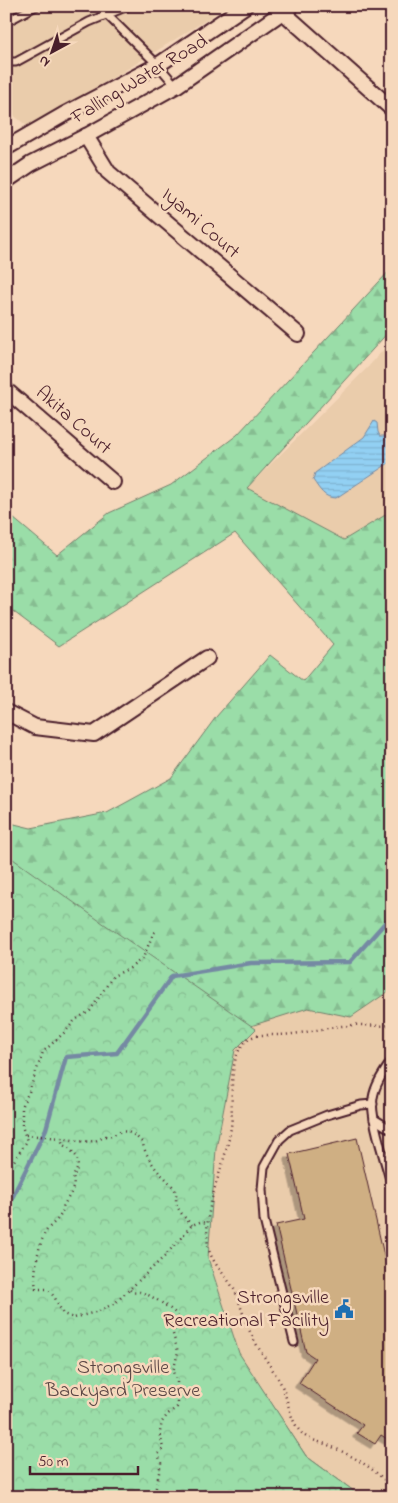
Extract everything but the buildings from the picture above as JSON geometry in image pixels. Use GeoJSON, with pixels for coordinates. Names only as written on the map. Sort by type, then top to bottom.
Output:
{"type":"FeatureCollection","features":[{"type":"Feature","properties":{"kind":"street","name":"Falling Water Road"},"geometry":{"type":"LineString","coordinates":[[6,148],[158,64],[245,6]]}},
{"type":"Feature","properties":{"kind":"street","name":"Falling Water Road"},"geometry":{"type":"LineString","coordinates":[[6,181],[31,164],[176,86],[287,9]]}},
{"type":"Feature","properties":{"kind":"street"},"geometry":{"type":"LineString","coordinates":[[287,9],[392,109]]}},
{"type":"Feature","properties":{"kind":"street","name":"Iyami Court"},"geometry":{"type":"LineString","coordinates":[[86,136],[108,172],[298,334]]}},
{"type":"Feature","properties":{"kind":"street","name":"Akita Court"},"geometry":{"type":"LineString","coordinates":[[6,390],[113,482]]}},
{"type":"Feature","properties":{"kind":"street"},"geometry":{"type":"LineString","coordinates":[[6,712],[36,727],[94,734],[207,658]]}},
{"type":"Feature","properties":{"kind":"lane"},"geometry":{"type":"LineString","coordinates":[[6,22],[36,6]]}},
{"type":"Feature","properties":{"kind":"lane"},"geometry":{"type":"LineString","coordinates":[[98,6],[158,64],[176,86]]}},
{"type":"Feature","properties":{"kind":"lane"},"geometry":{"type":"LineString","coordinates":[[6,62],[16,62],[89,22],[108,16],[128,6]]}},
{"type":"Feature","properties":{"kind":"lane"},"geometry":{"type":"LineString","coordinates":[[392,1060],[380,1079],[373,1099],[374,1118],[392,1186]]}},
{"type":"Feature","properties":{"kind":"lane"},"geometry":{"type":"LineString","coordinates":[[294,1342],[264,1220],[262,1189],[264,1167],[279,1140],[290,1130],[361,1105],[373,1104]]}},
{"type":"Feature","properties":{"kind":"lane"},"geometry":{"type":"LineString","coordinates":[[374,1118],[392,1130]]}},
{"type":"Feature","properties":{"kind":"path"},"geometry":{"type":"LineString","coordinates":[[6,1173],[27,1140],[27,1135],[22,1126],[22,1105],[29,1092],[43,1052],[75,1020],[90,1010],[113,976],[130,968],[140,960],[153,934],[157,930]]}},
{"type":"Feature","properties":{"kind":"path"},"geometry":{"type":"LineString","coordinates":[[392,1024],[386,1026],[354,1025],[294,1034],[257,1035],[243,1043],[238,1052],[235,1065],[230,1134],[208,1223],[208,1246],[213,1258],[235,1292],[257,1346],[280,1382],[297,1427],[306,1437],[329,1445],[380,1474],[392,1488]]}},
{"type":"Feature","properties":{"kind":"path"},"geometry":{"type":"LineString","coordinates":[[27,1135],[95,1142],[105,1136],[129,1132],[141,1141],[148,1157],[161,1175],[170,1182],[177,1195],[176,1202],[178,1207],[192,1225]]}},
{"type":"Feature","properties":{"kind":"path"},"geometry":{"type":"LineString","coordinates":[[60,1138],[62,1143],[77,1157],[78,1167],[73,1177],[75,1185],[63,1205],[61,1215],[45,1234],[38,1248],[35,1278],[36,1289],[48,1289],[63,1314],[77,1318],[109,1307],[130,1290],[192,1225],[200,1222],[208,1223]]}},
{"type":"Feature","properties":{"kind":"path"},"geometry":{"type":"LineString","coordinates":[[130,1290],[134,1293],[143,1293],[158,1301],[177,1313],[178,1316],[173,1334],[178,1352],[172,1372],[177,1382],[178,1403],[176,1408],[165,1417],[161,1427],[163,1449],[158,1454],[161,1462],[154,1497]]}},
{"type":"Feature","properties":{"kind":"shaded area"},"geometry":{"type":"Polygon","coordinates":[[[6,6],[225,6],[203,22],[121,73],[27,126],[6,109],[6,6]]]}},
{"type":"Feature","properties":{"kind":"shaded area"},"geometry":{"type":"Polygon","coordinates":[[[392,340],[392,511],[344,540],[247,488],[369,366],[392,340]]]}},
{"type":"Feature","properties":{"kind":"shaded area"},"geometry":{"type":"Polygon","coordinates":[[[392,989],[392,1497],[362,1497],[306,1456],[239,1353],[208,1257],[216,1149],[235,1050],[255,1029],[247,1022],[308,1008],[351,1017],[392,989]]]}},
{"type":"Feature","properties":{"kind":"green space"},"geometry":{"type":"Polygon","coordinates":[[[392,268],[392,328],[247,488],[344,540],[392,511],[392,989],[351,1017],[308,1008],[206,1040],[203,1299],[306,1456],[362,1497],[6,1497],[6,822],[31,828],[107,813],[171,778],[216,717],[270,655],[303,681],[333,645],[235,533],[59,646],[6,606],[6,512],[57,555],[109,513],[171,485],[237,435],[392,268]]]}},
{"type":"Feature","properties":{"kind":"green space","name":"Strongsville Backyard Preserve"},"geometry":{"type":"Polygon","coordinates":[[[6,854],[256,1029],[235,1050],[216,1149],[208,1258],[239,1353],[306,1456],[362,1497],[6,1497],[6,854]]]}},
{"type":"Feature","properties":{"kind":"water"},"geometry":{"type":"Polygon","coordinates":[[[374,421],[377,423],[380,436],[385,436],[392,442],[392,461],[336,498],[328,497],[313,480],[315,473],[364,437],[374,421]]]}},
{"type":"Feature","properties":{"kind":"waterway"},"geometry":{"type":"LineString","coordinates":[[6,1210],[46,1129],[66,1057],[117,1053],[172,976],[251,963],[350,962],[392,915]]}},
{"type":"Feature","properties":{"kind":"place","name":"Strongsville Recreational Facility"},"geometry":{"type":"Point","coordinates":[344,1309]}}]}
